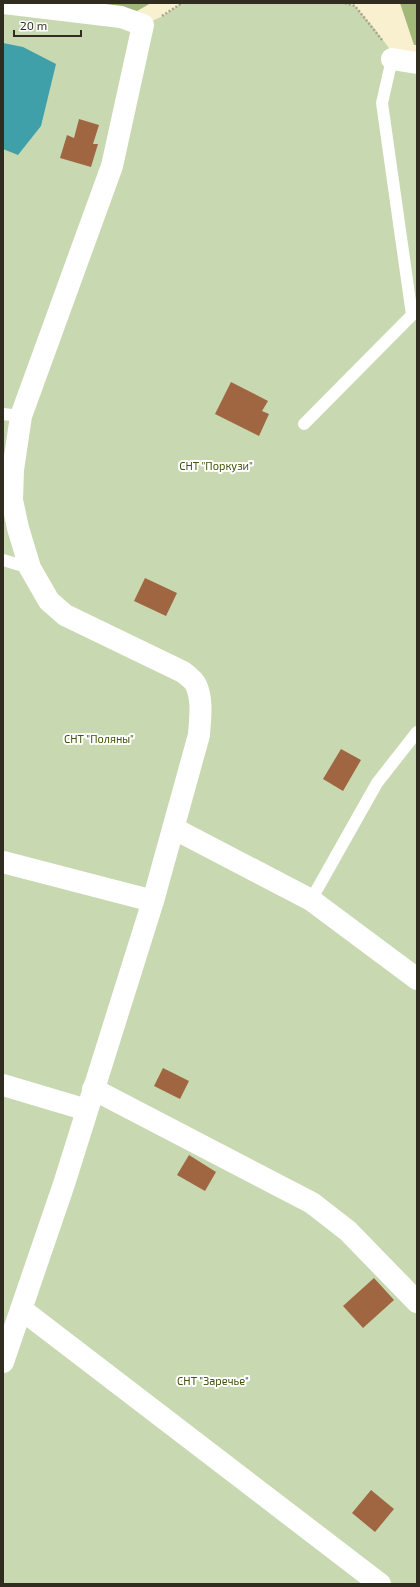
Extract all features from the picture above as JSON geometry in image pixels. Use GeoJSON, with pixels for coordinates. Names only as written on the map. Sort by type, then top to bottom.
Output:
{"type":"FeatureCollection","features":[{"type":"Feature","properties":{"kind":"street"},"geometry":{"type":"LineString","coordinates":[[3,1362],[87,1110],[153,901],[199,735],[200,700],[196,684],[183,672],[65,615],[49,601],[30,568],[18,528],[8,473],[12,415],[112,166],[143,25],[121,17],[4,3]]}},
{"type":"Feature","properties":{"kind":"street"},"geometry":{"type":"LineString","coordinates":[[392,59],[417,63]]}},
{"type":"Feature","properties":{"kind":"street"},"geometry":{"type":"LineString","coordinates":[[173,828],[311,900],[417,979]]}},
{"type":"Feature","properties":{"kind":"street"},"geometry":{"type":"LineString","coordinates":[[3,862],[153,901]]}},
{"type":"Feature","properties":{"kind":"street"},"geometry":{"type":"LineString","coordinates":[[3,1085],[87,1110]]}},
{"type":"Feature","properties":{"kind":"street"},"geometry":{"type":"LineString","coordinates":[[93,1090],[312,1203],[348,1231],[417,1302]]}},
{"type":"Feature","properties":{"kind":"street"},"geometry":{"type":"LineString","coordinates":[[21,1309],[380,1584]]}},
{"type":"Feature","properties":{"kind":"lane"},"geometry":{"type":"LineString","coordinates":[[304,424],[412,314],[382,103],[392,59]]}},
{"type":"Feature","properties":{"kind":"lane"},"geometry":{"type":"LineString","coordinates":[[3,560],[30,568]]}},
{"type":"Feature","properties":{"kind":"lane"},"geometry":{"type":"LineString","coordinates":[[311,900],[377,783],[417,732]]}},
{"type":"Feature","properties":{"kind":"path"},"geometry":{"type":"LineString","coordinates":[[345,3],[355,6],[389,48],[392,59]]}},
{"type":"Feature","properties":{"kind":"green space"},"geometry":{"type":"Polygon","coordinates":[[[3,3],[143,25],[163,16],[182,3],[345,3],[355,6],[374,28],[389,48],[392,59],[417,63],[417,1584],[3,1584],[3,3]]]}},
{"type":"Feature","properties":{"kind":"green space"},"geometry":{"type":"Polygon","coordinates":[[[75,3],[151,3],[137,11],[75,3]]]}},
{"type":"Feature","properties":{"kind":"green space"},"geometry":{"type":"Polygon","coordinates":[[[400,3],[417,3],[417,45],[414,45],[400,3]]]}},
{"type":"Feature","properties":{"kind":"water"},"geometry":{"type":"Polygon","coordinates":[[[3,43],[23,47],[56,64],[41,126],[18,155],[3,149],[3,43]]]}},
{"type":"Feature","properties":{"kind":"building"},"geometry":{"type":"Polygon","coordinates":[[[79,119],[99,125],[93,144],[98,144],[91,167],[60,158],[67,135],[74,138],[79,119]]]}},
{"type":"Feature","properties":{"kind":"building"},"geometry":{"type":"Polygon","coordinates":[[[231,382],[268,401],[262,411],[269,414],[259,436],[215,414],[231,382]]]}},
{"type":"Feature","properties":{"kind":"building"},"geometry":{"type":"Polygon","coordinates":[[[145,578],[177,593],[166,616],[134,601],[145,578]]]}},
{"type":"Feature","properties":{"kind":"building"},"geometry":{"type":"Polygon","coordinates":[[[341,749],[361,760],[343,791],[323,779],[341,749]]]}},
{"type":"Feature","properties":{"kind":"building"},"geometry":{"type":"Polygon","coordinates":[[[163,1068],[189,1081],[180,1099],[154,1086],[163,1068]]]}},
{"type":"Feature","properties":{"kind":"building"},"geometry":{"type":"Polygon","coordinates":[[[189,1155],[216,1172],[205,1191],[177,1175],[189,1155]]]}},
{"type":"Feature","properties":{"kind":"building"},"geometry":{"type":"Polygon","coordinates":[[[374,1278],[394,1300],[363,1328],[343,1306],[374,1278]]]}},
{"type":"Feature","properties":{"kind":"building"},"geometry":{"type":"Polygon","coordinates":[[[371,1490],[394,1509],[375,1532],[352,1513],[371,1490]]]}},
{"type":"Feature","properties":{"kind":"park label","name":"СНТ \"Поркузи\""},"geometry":{"type":"Point","coordinates":[216,465]}},
{"type":"Feature","properties":{"kind":"park label","name":"СНТ \"Поляны\""},"geometry":{"type":"Point","coordinates":[99,738]}},
{"type":"Feature","properties":{"kind":"park label","name":"СНТ \"Заречье\""},"geometry":{"type":"Point","coordinates":[213,1380]}}]}
